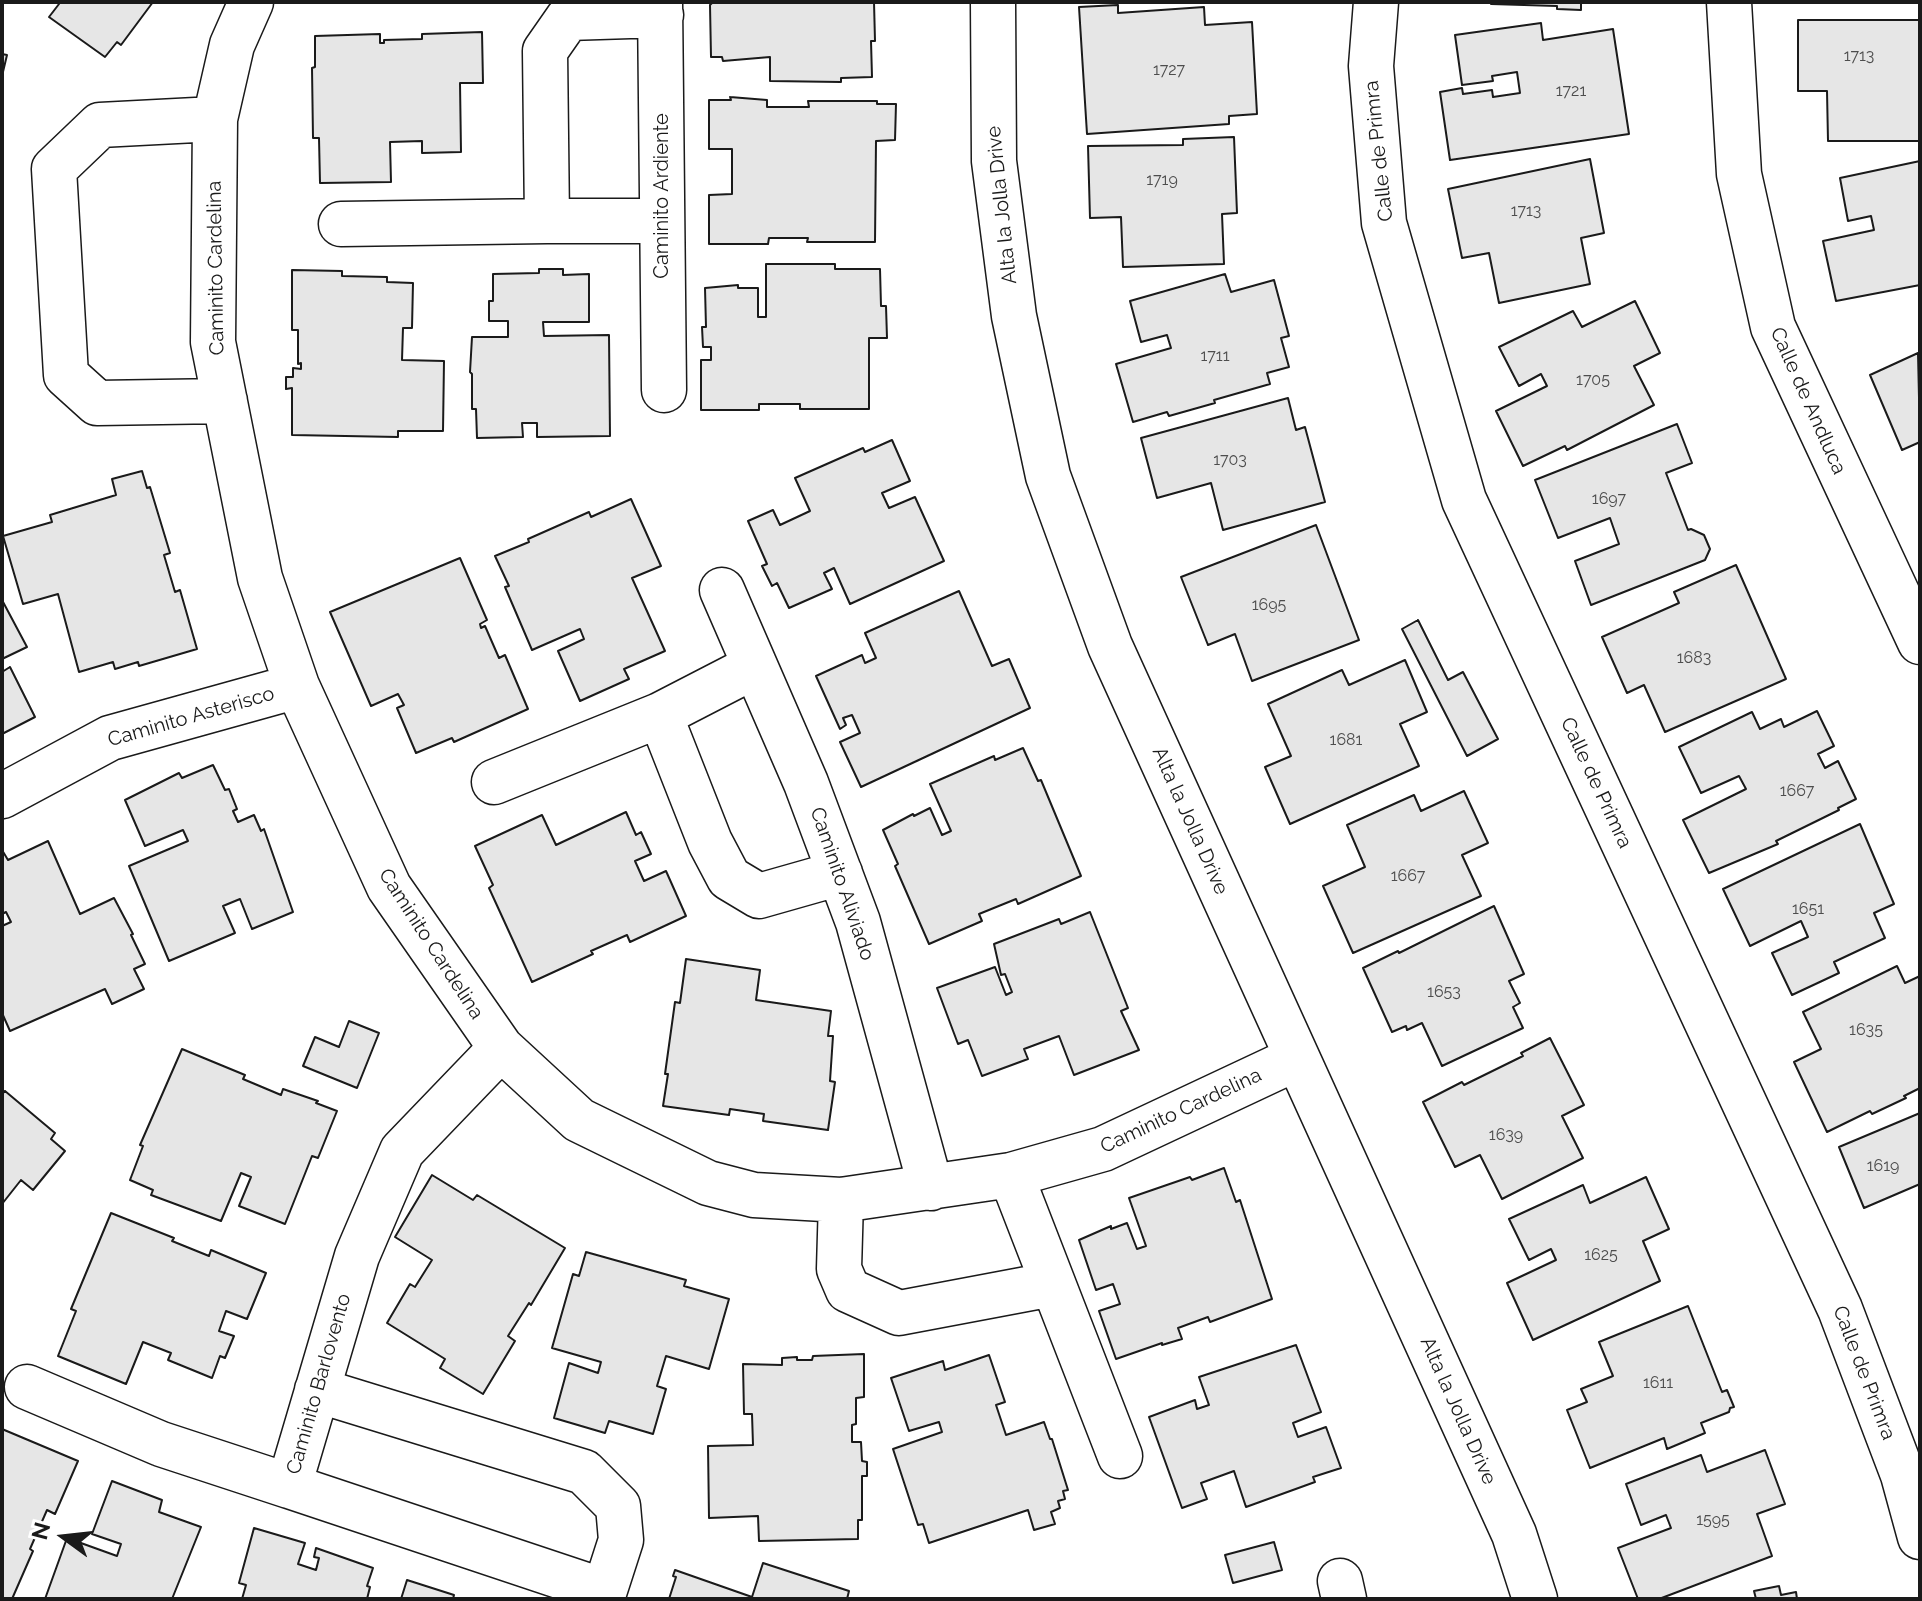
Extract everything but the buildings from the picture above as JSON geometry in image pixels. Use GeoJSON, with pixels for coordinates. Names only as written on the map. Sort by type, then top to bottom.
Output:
{"type":"FeatureCollection","features":[{"type":"Feature","properties":{"kind":"street","name":"Caminito Cardelina"},"geometry":{"type":"LineString","coordinates":[[251,2],[232,45],[215,119],[213,342],[260,578],[297,686],[389,887],[501,1048],[579,1120],[708,1183],[754,1195],[841,1200],[1011,1175],[1103,1149],[1297,1058]]}},
{"type":"Feature","properties":{"kind":"street","name":"Alta la Jolla Drive"},"geometry":{"type":"LineString","coordinates":[[993,2],[994,161],[1014,316],[1048,476],[1110,646],[1514,1534],[1535,1599]]}},
{"type":"Feature","properties":{"kind":"street","name":"Calle de Primra"},"geometry":{"type":"LineString","coordinates":[[1376,2],[1371,66],[1384,223],[1464,500],[1840,1309],[1903,1475],[1920,1537]]}},
{"type":"Feature","properties":{"kind":"street","name":"Calle de Andluca"},"geometry":{"type":"LineString","coordinates":[[1729,2],[1739,174],[1773,327],[1920,642]]}},
{"type":"Feature","properties":{"kind":"street"},"geometry":{"type":"LineString","coordinates":[[547,221],[545,51],[568,18],[660,9]]}},
{"type":"Feature","properties":{"kind":"street","name":"Caminito Ardiente"},"geometry":{"type":"LineString","coordinates":[[660,9],[664,390]]}},
{"type":"Feature","properties":{"kind":"street"},"geometry":{"type":"LineString","coordinates":[[215,119],[100,125],[54,169],[66,375],[97,403],[225,401]]}},
{"type":"Feature","properties":{"kind":"street"},"geometry":{"type":"LineString","coordinates":[[341,224],[662,221]]}},
{"type":"Feature","properties":{"kind":"street","name":"Caminito Aliviado"},"geometry":{"type":"LineString","coordinates":[[722,590],[806,783],[858,922],[931,1188]]}},
{"type":"Feature","properties":{"kind":"street"},"geometry":{"type":"LineString","coordinates":[[494,782],[660,715],[755,666]]}},
{"type":"Feature","properties":{"kind":"street","name":"Caminito Asterisco"},"geometry":{"type":"LineString","coordinates":[[2,796],[110,738],[297,686]]}},
{"type":"Feature","properties":{"kind":"street"},"geometry":{"type":"LineString","coordinates":[[660,715],[710,842],[729,878],[759,896],[840,873]]}},
{"type":"Feature","properties":{"kind":"street","name":"Caminito Barlovento"},"geometry":{"type":"LineString","coordinates":[[501,1048],[402,1151],[357,1256],[289,1486],[603,1595]]}},
{"type":"Feature","properties":{"kind":"street"},"geometry":{"type":"LineString","coordinates":[[1011,1175],[1120,1456]]}},
{"type":"Feature","properties":{"kind":"street"},"geometry":{"type":"LineString","coordinates":[[841,1200],[839,1269],[848,1290],[899,1313],[1053,1284]]}},
{"type":"Feature","properties":{"kind":"street"},"geometry":{"type":"LineString","coordinates":[[27,1387],[161,1444],[289,1486]]}},
{"type":"Feature","properties":{"kind":"street"},"geometry":{"type":"LineString","coordinates":[[317,1390],[584,1472],[618,1506],[621,1540],[603,1595]]}}]}
